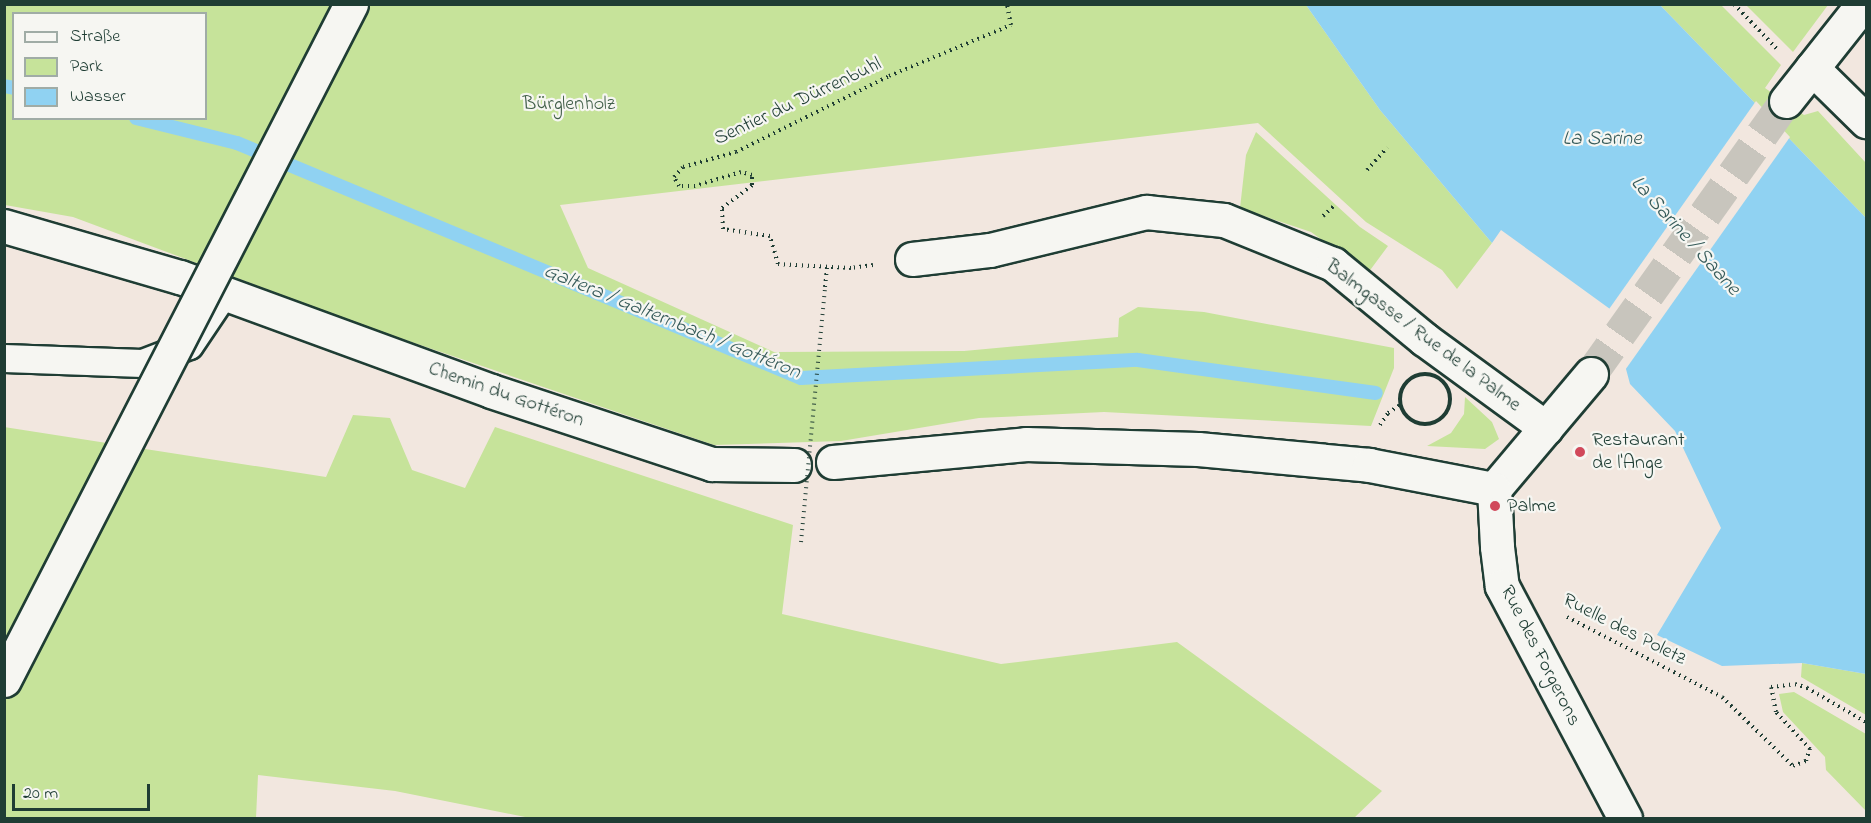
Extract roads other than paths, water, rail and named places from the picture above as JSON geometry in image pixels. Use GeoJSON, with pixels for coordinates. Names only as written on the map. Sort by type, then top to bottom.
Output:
{"type":"FeatureCollection","features":[{"type":"Feature","properties":{"kind":"street"},"geometry":{"type":"LineString","coordinates":[[4,680],[351,4]]}},
{"type":"Feature","properties":{"kind":"street"},"geometry":{"type":"LineString","coordinates":[[1785,101],[1798,62],[1834,40],[1863,4]]}},
{"type":"Feature","properties":{"kind":"street"},"geometry":{"type":"LineString","coordinates":[[1834,40],[1866,43]]}},
{"type":"Feature","properties":{"kind":"street"},"geometry":{"type":"LineString","coordinates":[[1798,62],[1866,122]]}},
{"type":"Feature","properties":{"kind":"street","name":"Balmgasse / Rue de la Palme"},"geometry":{"type":"LineString","coordinates":[[912,259],[990,250],[1146,212],[1224,220],[1332,264],[1424,339],[1546,428]]}},
{"type":"Feature","properties":{"kind":"street","name":"Chemin du Gottéron"},"geometry":{"type":"LineString","coordinates":[[4,225],[224,293],[491,391],[712,464],[794,465]]}},
{"type":"Feature","properties":{"kind":"street"},"geometry":{"type":"LineString","coordinates":[[833,462],[1026,444],[1198,449],[1369,465],[1494,489],[1591,374]]}},
{"type":"Feature","properties":{"kind":"street","name":"Rue des Forgerons"},"geometry":{"type":"LineString","coordinates":[[1494,489],[1502,586],[1625,819]]}},
{"type":"Feature","properties":{"kind":"lane"},"geometry":{"type":"LineString","coordinates":[[4,358],[142,363],[189,345],[224,293]]}},
{"type":"Feature","properties":{"kind":"water","name":"La Sarine"},"geometry":{"type":"Polygon","coordinates":[[[1306,5],[1660,5],[1866,218],[1866,674],[1802,663],[1722,666],[1657,635],[1721,528],[1675,431],[1630,384],[1610,309],[1501,230],[1492,243],[1380,110],[1306,5]]]}},
{"type":"Feature","properties":{"kind":"waterway","name":"Galtera / Galternbach / Gottéron"},"geometry":{"type":"LineString","coordinates":[[4,86],[12,88]]}},
{"type":"Feature","properties":{"kind":"waterway","name":"Galtera / Galternbach / Gottéron"},"geometry":{"type":"LineString","coordinates":[[144,120],[237,143],[801,378],[1138,360],[1376,393]]}},
{"type":"Feature","properties":{"kind":"tunnel"},"geometry":{"type":"LineString","coordinates":[[1591,374],[1786,101]]}},
{"type":"Feature","properties":{"kind":"place","name":"Restaurant de l'Ange"},"geometry":{"type":"Point","coordinates":[1580,452]}},
{"type":"Feature","properties":{"kind":"place","name":"Palme"},"geometry":{"type":"Point","coordinates":[1495,506]}},
{"type":"Feature","properties":{"kind":"park label","name":"Bürglenholz"},"geometry":{"type":"Point","coordinates":[569,104]}},
{"type":"Feature","properties":{"kind":"water label","name":"La Sarine / Saane"},"geometry":{"type":"Point","coordinates":[1685,236]}}]}
